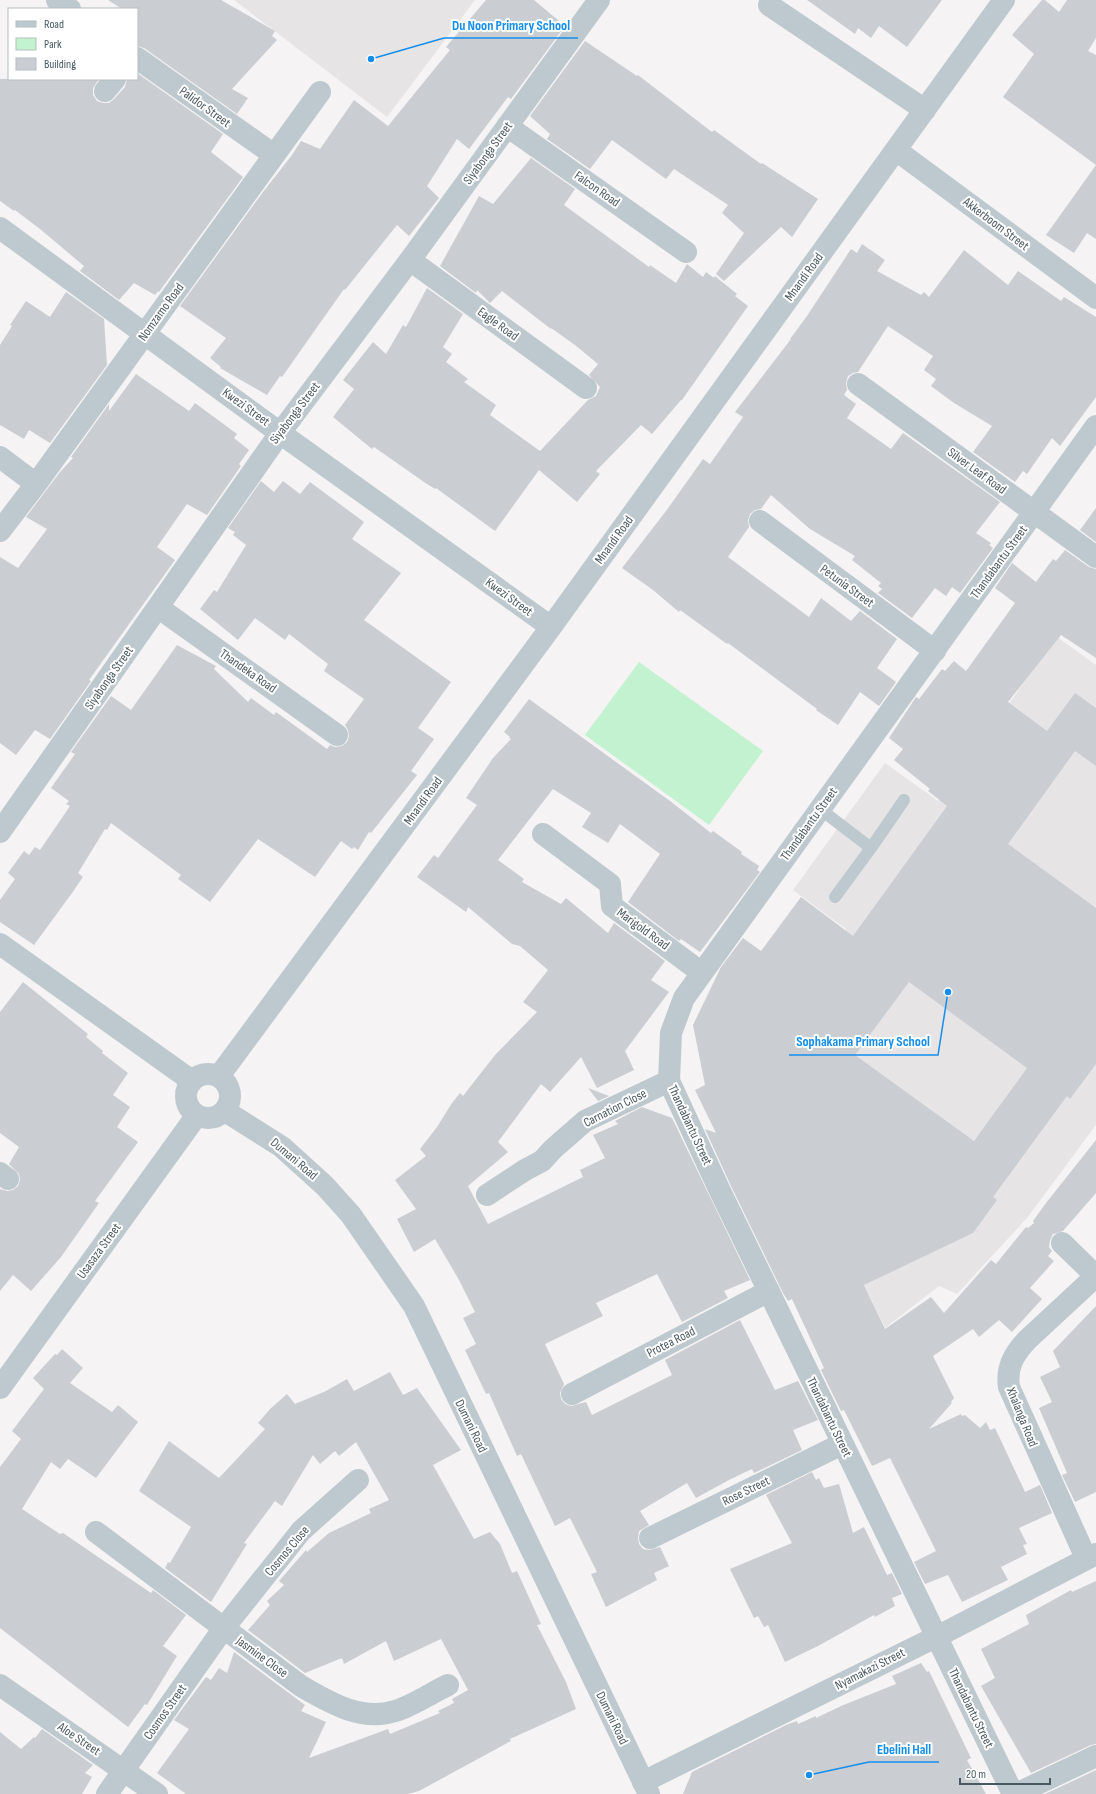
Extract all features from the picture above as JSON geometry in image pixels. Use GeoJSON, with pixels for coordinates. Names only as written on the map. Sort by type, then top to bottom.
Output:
{"type":"FeatureCollection","features":[{"type":"Feature","properties":{"kind":"street"},"geometry":{"type":"LineString","coordinates":[[57,0],[69,8]]}},
{"type":"Feature","properties":{"kind":"street","name":"Siyabonga Street"},"geometry":{"type":"LineString","coordinates":[[0,832],[159,608],[280,433],[410,260],[599,0]]}},
{"type":"Feature","properties":{"kind":"street","name":"Mnandi Road"},"geometry":{"type":"LineString","coordinates":[[219,1076],[551,627],[1004,0]]}},
{"type":"Feature","properties":{"kind":"street"},"geometry":{"type":"LineString","coordinates":[[769,5],[925,110]]}},
{"type":"Feature","properties":{"kind":"street","name":"Palidor Street"},"geometry":{"type":"LineString","coordinates":[[138,59],[274,155]]}},
{"type":"Feature","properties":{"kind":"street","name":"Nomzamo Road"},"geometry":{"type":"LineString","coordinates":[[0,531],[146,334],[320,92]]}},
{"type":"Feature","properties":{"kind":"street","name":"Falcon Road"},"geometry":{"type":"LineString","coordinates":[[507,126],[686,252]]}},
{"type":"Feature","properties":{"kind":"street","name":"Akkerboom Street"},"geometry":{"type":"LineString","coordinates":[[896,150],[1096,298]]}},
{"type":"Feature","properties":{"kind":"street","name":"Kwezi Street"},"geometry":{"type":"LineString","coordinates":[[0,228],[280,433],[551,627]]}},
{"type":"Feature","properties":{"kind":"street","name":"Eagle Road"},"geometry":{"type":"LineString","coordinates":[[410,260],[586,388]]}},
{"type":"Feature","properties":{"kind":"street","name":"Silver Leaf Road"},"geometry":{"type":"LineString","coordinates":[[858,384],[1096,557]]}},
{"type":"Feature","properties":{"kind":"street","name":"Thandabantu Street"},"geometry":{"type":"LineString","coordinates":[[1014,1794],[842,1444],[720,1191],[669,1080],[671,1033],[684,998],[1096,426]]}},
{"type":"Feature","properties":{"kind":"street"},"geometry":{"type":"LineString","coordinates":[[0,457],[36,484]]}},
{"type":"Feature","properties":{"kind":"street","name":"Petunia Street"},"geometry":{"type":"LineString","coordinates":[[760,521],[935,651]]}},
{"type":"Feature","properties":{"kind":"street","name":"Thandeka Road"},"geometry":{"type":"LineString","coordinates":[[159,608],[337,735]]}},
{"type":"Feature","properties":{"kind":"street","name":"Marigold Road"},"geometry":{"type":"LineString","coordinates":[[543,834],[610,884],[612,906],[702,973]]}},
{"type":"Feature","properties":{"kind":"street"},"geometry":{"type":"LineString","coordinates":[[0,944],[192,1081]]}},
{"type":"Feature","properties":{"kind":"street"},"geometry":{"type":"LineString","coordinates":[[210,1073],[219,1076],[226,1083],[230,1092],[230,1102],[225,1111],[216,1116],[207,1118],[197,1115],[190,1108],[186,1099],[187,1089],[192,1081],[200,1075],[210,1073]]}},
{"type":"Feature","properties":{"kind":"street","name":"Carnation Close"},"geometry":{"type":"LineString","coordinates":[[487,1195],[525,1170],[542,1161],[553,1149],[585,1121],[669,1080]]}},
{"type":"Feature","properties":{"kind":"street","name":"Dumani Road"},"geometry":{"type":"LineString","coordinates":[[225,1111],[282,1147],[325,1186],[351,1215],[414,1306],[646,1788]]}},
{"type":"Feature","properties":{"kind":"street","name":"Usasaza Street"},"geometry":{"type":"LineString","coordinates":[[0,1388],[197,1115]]}},
{"type":"Feature","properties":{"kind":"street","name":"Xhalanga Road"},"geometry":{"type":"LineString","coordinates":[[1062,1244],[1096,1276],[1026,1340],[1017,1351],[1010,1362],[1008,1387],[1028,1433],[1091,1556]]}},
{"type":"Feature","properties":{"kind":"street","name":"Protea Road"},"geometry":{"type":"LineString","coordinates":[[572,1394],[769,1291]]}},
{"type":"Feature","properties":{"kind":"street","name":"Rose Street"},"geometry":{"type":"LineString","coordinates":[[650,1538],[842,1444]]}},
{"type":"Feature","properties":{"kind":"street","name":"Cosmos Close"},"geometry":{"type":"LineString","coordinates":[[223,1629],[301,1531],[358,1480]]}},
{"type":"Feature","properties":{"kind":"street","name":"Jasmine Close"},"geometry":{"type":"LineString","coordinates":[[96,1532],[223,1629],[301,1686],[334,1705],[356,1712],[377,1713],[394,1711],[448,1685]]}},
{"type":"Feature","properties":{"kind":"street","name":"Nyamakazi Street"},"geometry":{"type":"LineString","coordinates":[[646,1788],[1091,1556]]}},
{"type":"Feature","properties":{"kind":"street","name":"Cosmos Street"},"geometry":{"type":"LineString","coordinates":[[107,1794],[223,1629]]}},
{"type":"Feature","properties":{"kind":"street","name":"Aloe Street"},"geometry":{"type":"LineString","coordinates":[[0,1685],[157,1794]]}},
{"type":"Feature","properties":{"kind":"street"},"geometry":{"type":"LineString","coordinates":[[1014,1794],[1096,1756]]}},
{"type":"Feature","properties":{"kind":"lane"},"geometry":{"type":"LineString","coordinates":[[835,897],[904,800]]}},
{"type":"Feature","properties":{"kind":"lane"},"geometry":{"type":"LineString","coordinates":[[820,809],[870,848]]}},
{"type":"Feature","properties":{"kind":"shaded area"},"geometry":{"type":"Polygon","coordinates":[[[234,0],[475,0],[387,117],[234,0]]]}},
{"type":"Feature","properties":{"kind":"shaded area"},"geometry":{"type":"Polygon","coordinates":[[[1057,637],[1096,665],[1096,1125],[1027,1218],[957,1294],[939,1286],[885,1328],[755,1055],[846,929],[793,890],[885,763],[938,801],[1057,637]]]}},
{"type":"Feature","properties":{"kind":"green space"},"geometry":{"type":"Polygon","coordinates":[[[639,662],[763,751],[709,825],[585,735],[639,662]]]}},
{"type":"Feature","properties":{"kind":"building"},"geometry":{"type":"Polygon","coordinates":[[[108,0],[221,0],[275,31],[272,36],[277,40],[232,89],[248,98],[237,114],[144,48],[138,46],[138,8],[120,8],[108,0]]]}},
{"type":"Feature","properties":{"kind":"building"},"geometry":{"type":"Polygon","coordinates":[[[486,0],[534,0],[565,26],[511,99],[508,97],[469,149],[457,139],[427,186],[439,198],[409,236],[397,225],[345,290],[344,289],[282,377],[280,376],[267,395],[220,368],[221,367],[210,358],[226,338],[180,306],[301,141],[320,149],[354,100],[388,126],[450,50],[446,47],[486,0]]]}},
{"type":"Feature","properties":{"kind":"building"},"geometry":{"type":"Polygon","coordinates":[[[807,0],[942,0],[907,47],[879,26],[871,38],[858,28],[855,34],[807,0]]]}},
{"type":"Feature","properties":{"kind":"building"},"geometry":{"type":"Polygon","coordinates":[[[1042,0],[1045,0],[1059,12],[1067,0],[1096,0],[1096,38],[1088,51],[1096,55],[1096,165],[1003,97],[1034,54],[1012,35],[1042,0]]]}},
{"type":"Feature","properties":{"kind":"building"},"geometry":{"type":"Polygon","coordinates":[[[585,41],[637,76],[638,75],[712,132],[714,130],[761,164],[762,163],[818,199],[792,237],[781,227],[724,281],[716,274],[744,233],[722,213],[728,205],[674,169],[666,179],[612,140],[590,169],[547,139],[550,134],[530,116],[585,41]]]}},
{"type":"Feature","properties":{"kind":"building"},"geometry":{"type":"Polygon","coordinates":[[[138,74],[223,134],[211,152],[243,177],[159,292],[158,291],[155,295],[134,283],[119,300],[80,271],[84,266],[40,229],[15,210],[14,211],[0,201],[0,79],[98,80],[93,88],[93,95],[97,101],[103,103],[109,103],[125,87],[127,80],[138,80],[138,74]]]}},
{"type":"Feature","properties":{"kind":"building"},"geometry":{"type":"Polygon","coordinates":[[[531,158],[575,189],[564,205],[649,267],[650,265],[676,283],[687,264],[703,277],[706,272],[714,278],[715,276],[737,294],[735,296],[748,306],[682,400],[652,434],[641,425],[596,471],[600,474],[577,502],[539,470],[495,531],[436,488],[435,489],[424,482],[374,447],[372,449],[333,417],[354,389],[343,380],[373,342],[386,354],[403,325],[406,327],[427,288],[463,314],[443,347],[452,354],[446,362],[468,379],[464,382],[496,405],[490,415],[540,451],[588,400],[596,396],[600,387],[589,375],[598,364],[575,345],[551,329],[502,291],[490,303],[477,290],[476,293],[440,266],[479,196],[493,204],[531,158]]]}},
{"type":"Feature","properties":{"kind":"building"},"geometry":{"type":"Polygon","coordinates":[[[1096,165],[1096,239],[1087,233],[1074,253],[1046,235],[1096,165]]]}},
{"type":"Feature","properties":{"kind":"building"},"geometry":{"type":"Polygon","coordinates":[[[862,244],[885,260],[877,271],[921,295],[924,292],[929,297],[964,250],[1008,285],[1018,271],[1061,301],[1064,297],[1096,317],[1096,397],[1060,446],[1052,438],[1027,474],[1023,471],[1015,482],[973,452],[992,426],[954,403],[931,386],[936,379],[924,370],[933,356],[888,326],[858,372],[848,376],[846,383],[847,390],[844,395],[856,404],[847,418],[891,449],[903,433],[1000,502],[976,533],[991,543],[989,545],[993,548],[960,593],[952,587],[946,596],[935,588],[912,618],[878,593],[882,589],[878,586],[881,583],[852,560],[855,556],[810,529],[771,495],[761,509],[755,510],[750,514],[748,520],[749,527],[728,557],[809,617],[821,598],[851,621],[860,611],[897,639],[877,668],[896,682],[879,706],[860,692],[838,725],[728,643],[727,644],[680,610],[679,612],[653,590],[622,568],[666,511],[703,459],[710,464],[743,417],[735,412],[791,339],[851,249],[857,253],[862,244]]]}},
{"type":"Feature","properties":{"kind":"building"},"geometry":{"type":"Polygon","coordinates":[[[66,292],[104,319],[107,365],[50,443],[29,430],[24,439],[0,425],[0,345],[12,326],[10,325],[26,301],[50,317],[66,292]]]}},
{"type":"Feature","properties":{"kind":"building"},"geometry":{"type":"Polygon","coordinates":[[[136,374],[189,411],[195,403],[237,434],[234,438],[249,450],[239,464],[241,466],[207,515],[187,504],[157,547],[175,560],[89,680],[91,681],[50,739],[35,730],[16,755],[0,743],[0,557],[18,568],[47,529],[26,517],[60,472],[73,458],[71,457],[109,404],[109,411],[136,374]]]}},
{"type":"Feature","properties":{"kind":"building"},"geometry":{"type":"Polygon","coordinates":[[[261,481],[274,492],[283,481],[300,494],[310,482],[364,522],[352,539],[401,573],[364,620],[451,682],[418,728],[434,739],[411,771],[417,775],[371,833],[369,832],[358,850],[354,847],[352,849],[341,841],[315,877],[258,839],[210,902],[178,879],[181,875],[111,823],[107,830],[105,829],[78,873],[83,877],[34,945],[0,922],[0,900],[15,879],[8,873],[24,851],[29,855],[35,847],[40,850],[70,806],[66,804],[69,801],[51,788],[75,754],[71,752],[111,696],[131,710],[177,645],[216,666],[214,669],[248,702],[251,698],[274,715],[276,712],[327,749],[330,745],[335,747],[342,746],[347,742],[349,736],[345,725],[364,699],[324,671],[328,664],[289,634],[285,640],[255,618],[238,640],[200,609],[214,590],[217,592],[246,545],[233,535],[235,532],[228,528],[261,481]]]}},
{"type":"Feature","properties":{"kind":"building"},"geometry":{"type":"Polygon","coordinates":[[[1096,508],[1096,542],[1080,530],[1096,508]]]}},
{"type":"Feature","properties":{"kind":"building"},"geometry":{"type":"Polygon","coordinates":[[[1065,550],[1089,567],[1096,569],[1096,658],[1061,635],[1008,702],[1047,731],[1075,693],[1096,708],[1096,766],[1075,751],[1008,844],[1096,908],[1096,1064],[1070,1099],[1067,1096],[993,1197],[997,1200],[973,1233],[864,1285],[885,1329],[931,1297],[944,1313],[991,1260],[996,1264],[1026,1227],[1028,1228],[1034,1223],[1033,1221],[1046,1203],[1096,1140],[1096,1193],[1063,1231],[1053,1234],[1049,1247],[1052,1251],[1048,1256],[1054,1261],[1030,1288],[1042,1299],[1012,1332],[999,1320],[979,1337],[973,1329],[933,1356],[954,1398],[951,1402],[952,1403],[929,1429],[961,1414],[962,1416],[965,1415],[980,1428],[986,1422],[990,1430],[995,1428],[1025,1492],[1040,1485],[1052,1513],[1019,1528],[1027,1544],[1023,1545],[1027,1554],[1001,1567],[1008,1580],[962,1602],[948,1575],[925,1584],[914,1562],[936,1551],[890,1458],[872,1466],[844,1410],[841,1411],[821,1370],[824,1368],[792,1299],[788,1301],[783,1293],[731,1186],[705,1129],[716,1133],[695,1090],[705,1085],[693,1025],[721,967],[743,938],[761,951],[801,897],[853,936],[947,806],[928,791],[930,789],[894,760],[903,749],[889,738],[916,697],[919,699],[942,669],[945,671],[954,661],[966,671],[1015,603],[995,588],[1012,563],[1036,582],[1053,559],[1056,561],[1065,550]],[[909,982],[855,1055],[974,1141],[1027,1068],[909,982]]]}},
{"type":"Feature","properties":{"kind":"building"},"geometry":{"type":"Polygon","coordinates":[[[529,699],[670,801],[711,833],[713,831],[742,852],[741,854],[759,866],[757,870],[760,872],[700,952],[681,939],[679,941],[628,902],[660,854],[620,824],[608,843],[582,827],[591,813],[553,789],[498,860],[524,879],[522,882],[561,904],[566,898],[608,933],[614,923],[665,961],[651,980],[669,992],[625,1051],[634,1070],[597,1088],[581,1057],[550,1092],[541,1084],[498,1142],[508,1152],[468,1186],[488,1224],[583,1177],[580,1170],[605,1158],[593,1135],[618,1124],[615,1121],[642,1107],[672,1118],[750,1280],[724,1291],[728,1298],[682,1322],[657,1274],[596,1303],[603,1316],[545,1344],[564,1384],[560,1393],[561,1399],[565,1404],[571,1406],[586,1402],[592,1415],[672,1375],[665,1360],[740,1320],[775,1390],[798,1381],[818,1420],[793,1430],[802,1450],[754,1473],[752,1469],[696,1498],[687,1483],[640,1511],[649,1525],[639,1531],[639,1544],[643,1549],[649,1550],[660,1547],[669,1566],[654,1573],[657,1580],[606,1607],[591,1574],[597,1572],[570,1518],[555,1526],[521,1454],[517,1456],[489,1393],[486,1394],[465,1350],[476,1344],[463,1318],[475,1312],[459,1280],[435,1239],[414,1252],[397,1219],[416,1209],[395,1180],[426,1156],[420,1149],[437,1127],[452,1103],[460,1093],[463,1096],[495,1055],[537,1012],[523,1002],[548,970],[520,946],[512,944],[468,907],[466,912],[417,877],[434,855],[438,858],[477,805],[466,798],[493,758],[511,739],[504,732],[529,699]]]}},
{"type":"Feature","properties":{"kind":"building"},"geometry":{"type":"Polygon","coordinates":[[[23,982],[88,1034],[86,1037],[103,1051],[102,1053],[128,1073],[113,1095],[130,1107],[117,1127],[138,1142],[95,1201],[99,1203],[61,1257],[31,1291],[13,1275],[0,1291],[0,1189],[7,1191],[13,1190],[18,1186],[20,1180],[19,1174],[9,1164],[19,1147],[0,1133],[0,1012],[23,982]]]}},
{"type":"Feature","properties":{"kind":"building"},"geometry":{"type":"Polygon","coordinates":[[[588,1088],[609,1096],[598,1101],[588,1088]]]}},
{"type":"Feature","properties":{"kind":"building"},"geometry":{"type":"Polygon","coordinates":[[[1096,1306],[1096,1492],[1075,1502],[1062,1475],[1067,1473],[1039,1408],[1052,1402],[1040,1377],[1060,1367],[1053,1351],[1096,1306]]]}},
{"type":"Feature","properties":{"kind":"building"},"geometry":{"type":"Polygon","coordinates":[[[62,1349],[83,1368],[70,1383],[112,1412],[118,1405],[138,1422],[96,1478],[68,1459],[60,1469],[51,1462],[22,1509],[60,1534],[63,1533],[151,1593],[153,1590],[186,1615],[163,1646],[177,1656],[147,1705],[145,1704],[128,1727],[0,1628],[0,1467],[21,1439],[12,1431],[44,1389],[33,1378],[55,1354],[57,1355],[62,1349]]]}},
{"type":"Feature","properties":{"kind":"building"},"geometry":{"type":"Polygon","coordinates":[[[390,1372],[403,1395],[417,1388],[461,1450],[433,1465],[474,1539],[490,1532],[500,1544],[512,1573],[517,1571],[541,1624],[537,1625],[566,1682],[576,1709],[510,1739],[511,1741],[419,1791],[408,1794],[186,1794],[157,1773],[189,1729],[174,1720],[206,1677],[211,1680],[219,1668],[227,1673],[234,1652],[305,1705],[301,1711],[326,1722],[309,1758],[388,1729],[390,1734],[440,1713],[438,1711],[454,1703],[452,1699],[468,1690],[441,1639],[394,1661],[386,1641],[344,1664],[342,1658],[305,1673],[248,1630],[270,1605],[267,1601],[284,1585],[279,1581],[306,1550],[307,1552],[329,1533],[371,1513],[369,1509],[389,1500],[356,1442],[339,1456],[335,1451],[320,1464],[313,1455],[282,1506],[275,1501],[244,1543],[247,1544],[211,1602],[165,1568],[168,1562],[170,1563],[191,1527],[139,1491],[169,1441],[219,1478],[265,1429],[258,1423],[270,1409],[287,1394],[295,1404],[326,1391],[347,1379],[354,1391],[390,1372]]]}},
{"type":"Feature","properties":{"kind":"building"},"geometry":{"type":"Polygon","coordinates":[[[812,1472],[816,1480],[819,1478],[824,1488],[839,1484],[853,1533],[864,1527],[887,1575],[892,1573],[902,1594],[892,1598],[895,1606],[875,1617],[874,1615],[818,1646],[785,1662],[768,1625],[764,1627],[758,1616],[754,1618],[730,1569],[792,1543],[766,1495],[812,1472]]]}},
{"type":"Feature","properties":{"kind":"building"},"geometry":{"type":"Polygon","coordinates":[[[1096,1581],[1096,1744],[1031,1773],[981,1686],[995,1678],[981,1649],[1029,1624],[1026,1615],[1071,1590],[1072,1592],[1096,1581]]]}},
{"type":"Feature","properties":{"kind":"building"},"geometry":{"type":"Polygon","coordinates":[[[921,1663],[927,1672],[929,1671],[971,1758],[967,1760],[986,1794],[683,1794],[692,1772],[786,1725],[797,1721],[798,1724],[816,1716],[816,1718],[841,1706],[896,1684],[892,1676],[921,1663]]]}},
{"type":"Feature","properties":{"kind":"building"},"geometry":{"type":"Polygon","coordinates":[[[42,1729],[93,1765],[85,1773],[92,1777],[82,1794],[0,1794],[0,1732],[21,1749],[34,1737],[35,1738],[42,1729]]]}},
{"type":"Feature","properties":{"kind":"building"},"geometry":{"type":"Polygon","coordinates":[[[1096,1770],[1096,1794],[1045,1794],[1096,1770]]]}},
{"type":"Feature","properties":{"kind":"place","name":"Du Noon Primary School"},"geometry":{"type":"Point","coordinates":[371,59]}},
{"type":"Feature","properties":{"kind":"place","name":"Sophakama Primary School"},"geometry":{"type":"Point","coordinates":[948,992]}},
{"type":"Feature","properties":{"kind":"place","name":"Ebelini Hall"},"geometry":{"type":"Point","coordinates":[809,1775]}}]}
